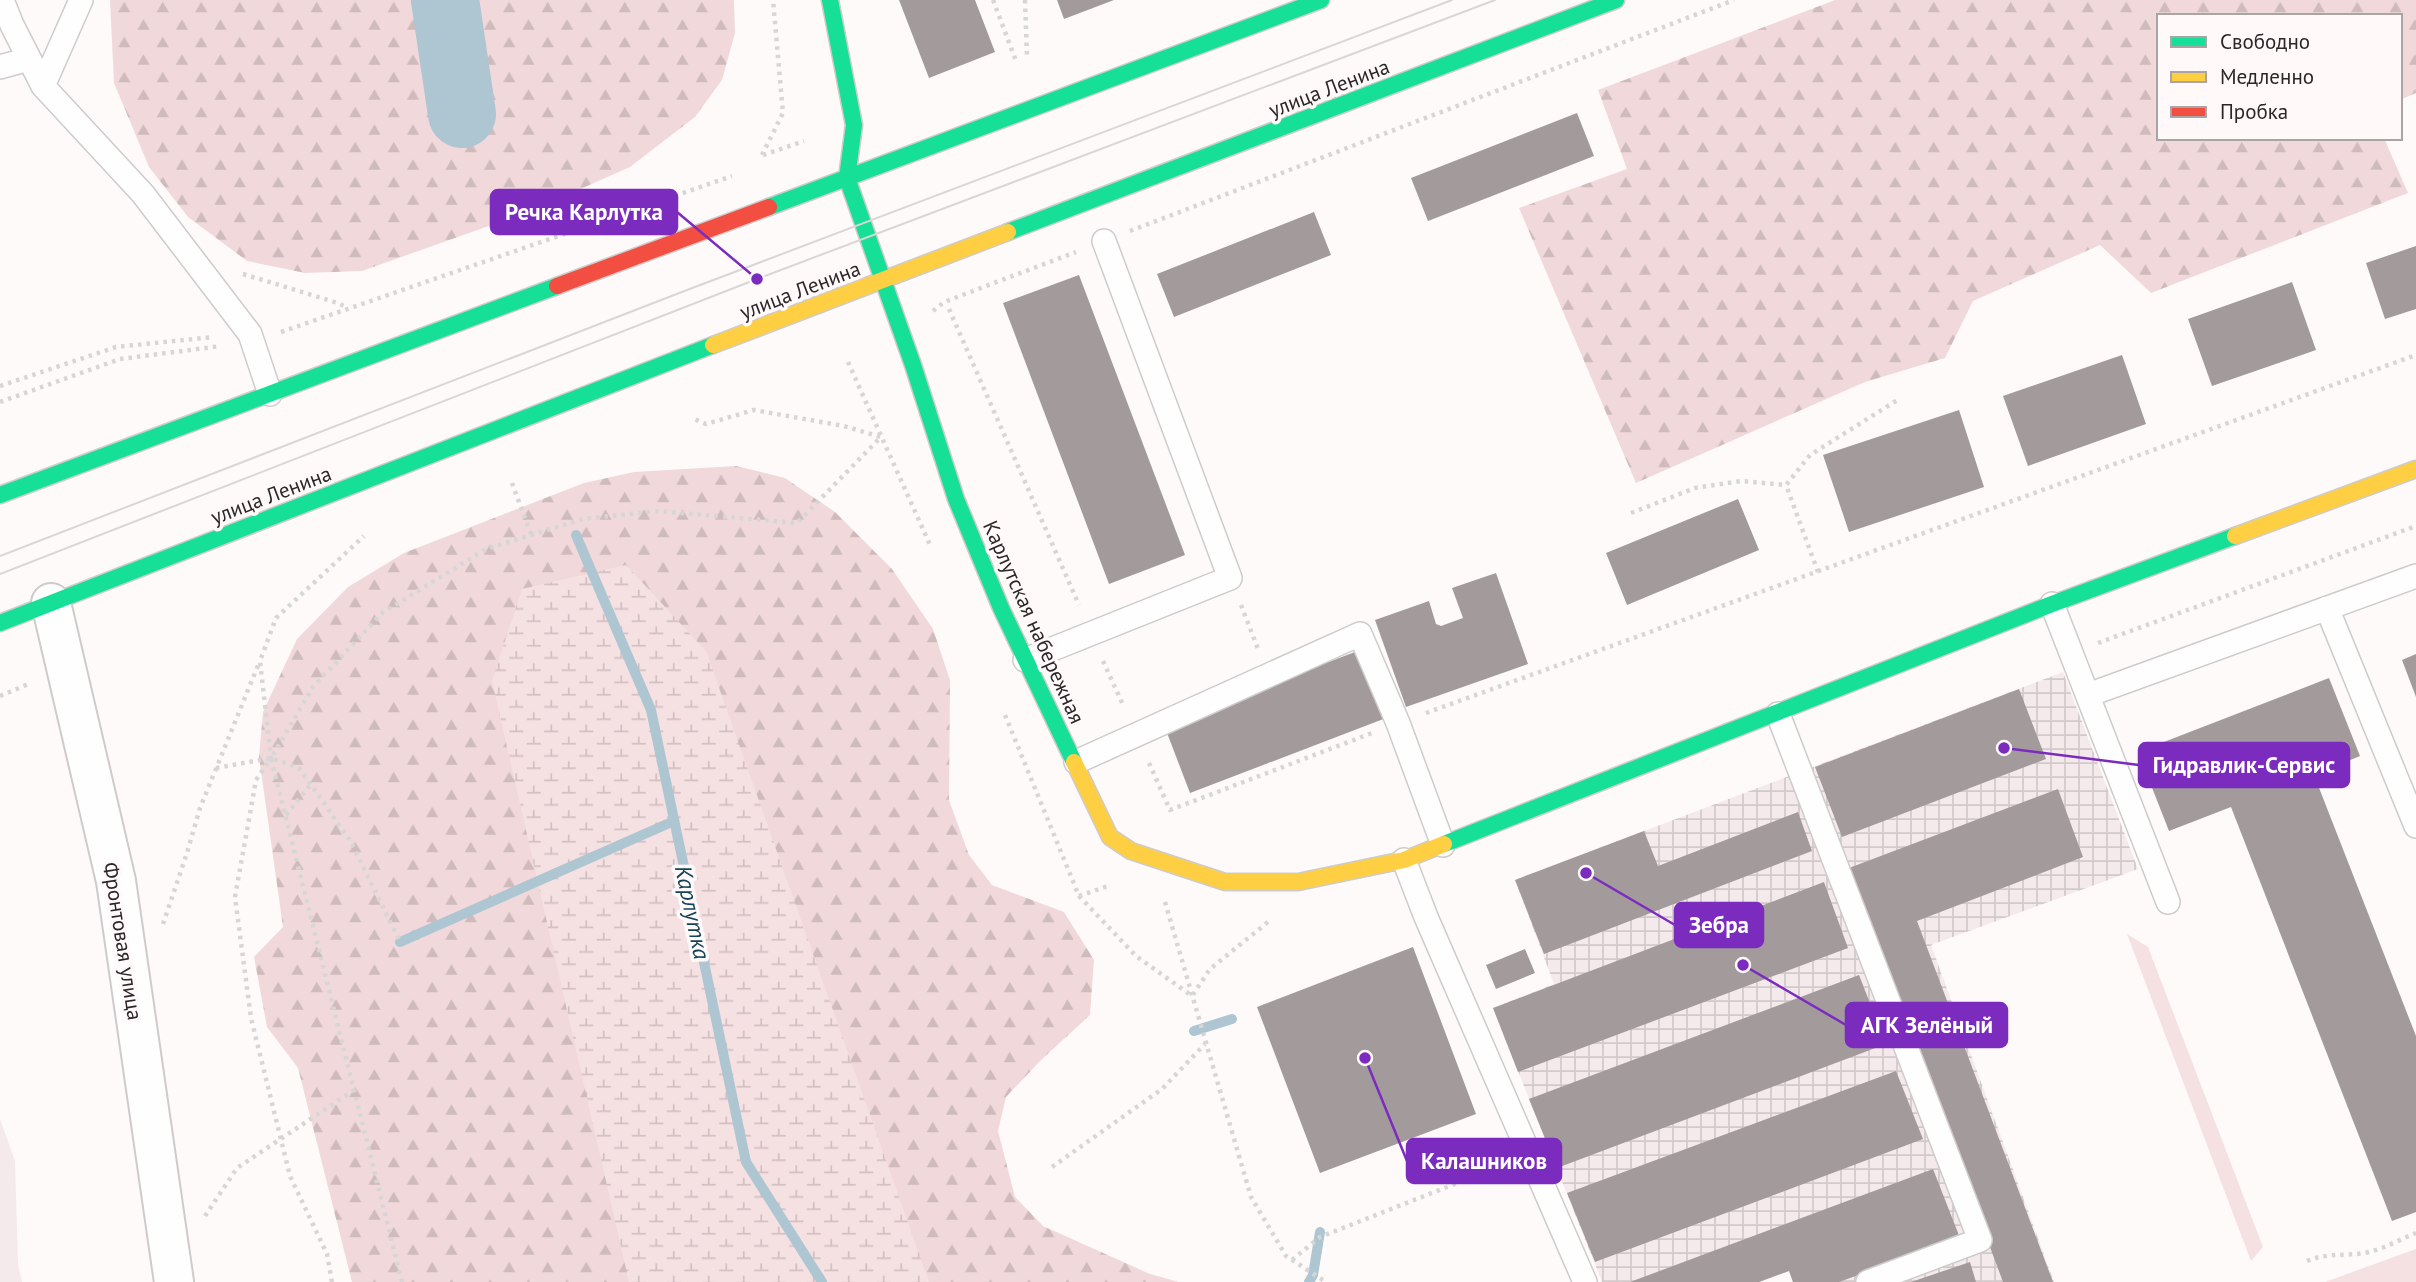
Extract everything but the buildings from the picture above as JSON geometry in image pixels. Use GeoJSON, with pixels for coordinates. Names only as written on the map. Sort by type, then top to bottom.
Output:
{"type":"FeatureCollection","features":[{"type":"Feature","properties":{"kind":"main road"},"geometry":{"type":"LineString","coordinates":[[830,0],[854,125],[846,178]]}},
{"type":"Feature","properties":{"kind":"main road"},"geometry":{"type":"LineString","coordinates":[[0,495],[1321,0]]}},
{"type":"Feature","properties":{"kind":"main road","name":"улица Ленина"},"geometry":{"type":"LineString","coordinates":[[0,623],[684,356],[1616,0]]}},
{"type":"Feature","properties":{"kind":"main road","name":"Карлутская набережная"},"geometry":{"type":"LineString","coordinates":[[846,178],[913,365],[956,499],[1025,660],[1110,837],[1131,851],[1225,882],[1298,882],[1404,860],[1778,715],[2052,604],[2416,469]]}},
{"type":"Feature","properties":{"kind":"street","name":"Фронтовая улица"},"geometry":{"type":"LineString","coordinates":[[51,603],[116,881],[174,1282]]}},
{"type":"Feature","properties":{"kind":"lane"},"geometry":{"type":"LineString","coordinates":[[2,0],[43,86],[143,194],[251,338],[270,394]]}},
{"type":"Feature","properties":{"kind":"lane"},"geometry":{"type":"LineString","coordinates":[[43,86],[81,0]]}},
{"type":"Feature","properties":{"kind":"lane"},"geometry":{"type":"LineString","coordinates":[[0,67],[29,59]]}},
{"type":"Feature","properties":{"kind":"lane"},"geometry":{"type":"LineString","coordinates":[[1025,660],[1230,578],[1104,241]]}},
{"type":"Feature","properties":{"kind":"lane"},"geometry":{"type":"LineString","coordinates":[[2088,695],[2416,576]]}},
{"type":"Feature","properties":{"kind":"lane"},"geometry":{"type":"LineString","coordinates":[[2052,604],[2168,902]]}},
{"type":"Feature","properties":{"kind":"lane"},"geometry":{"type":"LineString","coordinates":[[2327,608],[2416,826]]}},
{"type":"Feature","properties":{"kind":"lane"},"geometry":{"type":"LineString","coordinates":[[1076,762],[1360,634],[1398,723],[1443,845]]}},
{"type":"Feature","properties":{"kind":"lane"},"geometry":{"type":"LineString","coordinates":[[1778,715],[1980,1240],[1868,1282]]}},
{"type":"Feature","properties":{"kind":"lane"},"geometry":{"type":"LineString","coordinates":[[1404,860],[1426,917],[1585,1282]]}},
{"type":"Feature","properties":{"kind":"path"},"geometry":{"type":"LineString","coordinates":[[773,0],[783,113],[762,155],[804,141]]}},
{"type":"Feature","properties":{"kind":"path"},"geometry":{"type":"LineString","coordinates":[[993,0],[1016,61]]}},
{"type":"Feature","properties":{"kind":"path"},"geometry":{"type":"LineString","coordinates":[[1025,0],[1027,57]]}},
{"type":"Feature","properties":{"kind":"path"},"geometry":{"type":"LineString","coordinates":[[928,314],[944,302],[1734,0]]}},
{"type":"Feature","properties":{"kind":"path"},"geometry":{"type":"LineString","coordinates":[[0,402],[120,359],[251,338],[348,309],[740,173]]}},
{"type":"Feature","properties":{"kind":"path"},"geometry":{"type":"LineString","coordinates":[[192,259],[338,303],[348,309]]}},
{"type":"Feature","properties":{"kind":"path"},"geometry":{"type":"LineString","coordinates":[[949,309],[1170,810],[1398,723],[2416,355]]}},
{"type":"Feature","properties":{"kind":"path"},"geometry":{"type":"LineString","coordinates":[[0,386],[116,346],[251,338]]}},
{"type":"Feature","properties":{"kind":"path"},"geometry":{"type":"LineString","coordinates":[[1786,485],[1810,455],[1899,399]]}},
{"type":"Feature","properties":{"kind":"path"},"geometry":{"type":"LineString","coordinates":[[332,1282],[327,1254],[290,1176],[251,1018],[235,897],[256,780],[313,687],[382,613],[486,549],[583,519],[657,511],[797,523],[881,437],[844,426],[754,410],[706,424],[692,418]]}},
{"type":"Feature","properties":{"kind":"path"},"geometry":{"type":"LineString","coordinates":[[1631,513],[1695,488],[1741,481],[1786,485]]}},
{"type":"Feature","properties":{"kind":"path"},"geometry":{"type":"LineString","coordinates":[[512,483],[531,534]]}},
{"type":"Feature","properties":{"kind":"path"},"geometry":{"type":"LineString","coordinates":[[1786,485],[1818,572]]}},
{"type":"Feature","properties":{"kind":"path"},"geometry":{"type":"LineString","coordinates":[[2072,653],[2416,526]]}},
{"type":"Feature","properties":{"kind":"path"},"geometry":{"type":"LineString","coordinates":[[160,931],[200,808],[276,618],[365,536]]}},
{"type":"Feature","properties":{"kind":"path"},"geometry":{"type":"LineString","coordinates":[[1230,578],[1268,675]]}},
{"type":"Feature","properties":{"kind":"path"},"geometry":{"type":"LineString","coordinates":[[260,661],[271,758],[402,1282]]}},
{"type":"Feature","properties":{"kind":"path"},"geometry":{"type":"LineString","coordinates":[[216,768],[271,758],[299,768],[350,839],[400,942]]}},
{"type":"Feature","properties":{"kind":"path"},"geometry":{"type":"LineString","coordinates":[[286,816],[311,784]]}},
{"type":"Feature","properties":{"kind":"path"},"geometry":{"type":"LineString","coordinates":[[1079,896],[1136,956],[1192,996]]}},
{"type":"Feature","properties":{"kind":"path"},"geometry":{"type":"LineString","coordinates":[[1052,1167],[1162,1089],[1206,1043]]}},
{"type":"Feature","properties":{"kind":"path"},"geometry":{"type":"LineString","coordinates":[[203,1218],[237,1168],[354,1090]]}},
{"type":"Feature","properties":{"kind":"path"},"geometry":{"type":"LineString","coordinates":[[1292,1261],[1320,1237],[1530,1154]]}},
{"type":"Feature","properties":{"kind":"path"},"geometry":{"type":"LineString","coordinates":[[2307,1261],[2322,1255],[2370,1252],[2416,1233]]}},
{"type":"Feature","properties":{"kind":"path"},"geometry":{"type":"LineString","coordinates":[[1305,1269],[1324,1281]]}},
{"type":"Feature","properties":{"kind":"shaded area"},"geometry":{"type":"Polygon","coordinates":[[[2063,672],[2138,869],[1931,945],[2054,1282],[1793,1282],[1789,1271],[1759,1282],[1602,1282],[1493,1008],[1554,984],[1515,880],[2063,672]]]}},
{"type":"Feature","properties":{"kind":"shaded area"},"geometry":{"type":"Polygon","coordinates":[[[0,1119],[15,1161],[18,1264],[22,1282],[0,1282],[0,1119]]]}},
{"type":"Feature","properties":{"kind":"green space"},"geometry":{"type":"Polygon","coordinates":[[[110,0],[734,0],[735,33],[722,80],[695,117],[630,167],[531,211],[362,271],[305,273],[247,261],[188,217],[149,167],[114,83],[110,0]]]}},
{"type":"Feature","properties":{"kind":"green space"},"geometry":{"type":"Polygon","coordinates":[[[1835,0],[2416,0],[2416,93],[2402,99],[2402,14],[2157,14],[2157,140],[2385,140],[2408,193],[2151,293],[2100,245],[1973,301],[1945,358],[1865,382],[1636,483],[1519,208],[1627,169],[1598,90],[1835,0]]]}},
{"type":"Feature","properties":{"kind":"green space"},"geometry":{"type":"Polygon","coordinates":[[[736,466],[785,478],[835,512],[892,569],[933,629],[950,680],[949,800],[969,855],[992,885],[1064,912],[1094,960],[1090,1015],[1006,1097],[998,1131],[1015,1197],[1043,1226],[1150,1274],[1179,1282],[352,1282],[298,1068],[267,1027],[254,957],[283,927],[259,757],[263,712],[297,639],[348,587],[404,553],[584,483],[634,472],[736,466]]]}},
{"type":"Feature","properties":{"kind":"green space"},"geometry":{"type":"Polygon","coordinates":[[[626,565],[706,651],[929,1282],[629,1282],[492,681],[522,589],[626,565]]]}},
{"type":"Feature","properties":{"kind":"green space"},"geometry":{"type":"Polygon","coordinates":[[[2127,934],[2148,947],[2263,1247],[2251,1261],[2127,934]]]}},
{"type":"Feature","properties":{"kind":"green space"},"geometry":{"type":"Polygon","coordinates":[[[2416,1249],[2416,1282],[2325,1282],[2416,1249]]]}},
{"type":"Feature","properties":{"kind":"waterway","name":"Карлутка"},"geometry":{"type":"LineString","coordinates":[[445,0],[462,114]]}},
{"type":"Feature","properties":{"kind":"waterway","name":"Карлутка"},"geometry":{"type":"LineString","coordinates":[[576,535],[651,710],[746,1162],[822,1282]]}},
{"type":"Feature","properties":{"kind":"waterway"},"geometry":{"type":"LineString","coordinates":[[400,942],[674,821]]}},
{"type":"Feature","properties":{"kind":"waterway"},"geometry":{"type":"LineString","coordinates":[[1194,1031],[1232,1019]]}},
{"type":"Feature","properties":{"kind":"waterway"},"geometry":{"type":"LineString","coordinates":[[1309,1282],[1313,1275],[1320,1232]]}},
{"type":"Feature","properties":{"kind":"tram line"},"geometry":{"type":"LineString","coordinates":[[0,556],[687,290],[1452,0]]}},
{"type":"Feature","properties":{"kind":"tram line"},"geometry":{"type":"LineString","coordinates":[[0,574],[757,279],[1495,0]]}},
{"type":"Feature","properties":{"kind":"traffic: fast"},"geometry":{"type":"LineString","coordinates":[[830,0],[854,125],[847,178],[913,365],[956,499],[1001,608],[1074,762]]}},
{"type":"Feature","properties":{"kind":"traffic: fast"},"geometry":{"type":"LineString","coordinates":[[769,207],[1321,0]]}},
{"type":"Feature","properties":{"kind":"traffic: fast"},"geometry":{"type":"LineString","coordinates":[[1008,232],[1616,0]]}},
{"type":"Feature","properties":{"kind":"traffic: fast"},"geometry":{"type":"LineString","coordinates":[[0,495],[557,286]]}},
{"type":"Feature","properties":{"kind":"traffic: fast"},"geometry":{"type":"LineString","coordinates":[[0,623],[713,345]]}},
{"type":"Feature","properties":{"kind":"traffic: fast"},"geometry":{"type":"LineString","coordinates":[[1444,844],[2052,604],[2235,536]]}},
{"type":"Feature","properties":{"kind":"traffic: slow"},"geometry":{"type":"LineString","coordinates":[[713,345],[1008,232]]}},
{"type":"Feature","properties":{"kind":"traffic: slow"},"geometry":{"type":"LineString","coordinates":[[2235,536],[2416,469]]}},
{"type":"Feature","properties":{"kind":"traffic: slow"},"geometry":{"type":"LineString","coordinates":[[1074,762],[1110,837],[1131,851],[1225,882],[1298,882],[1404,860],[1444,844]]}},
{"type":"Feature","properties":{"kind":"traffic: jam"},"geometry":{"type":"LineString","coordinates":[[557,286],[769,207]]}},
{"type":"Feature","properties":{"kind":"place","name":"Речка Карлутка"},"geometry":{"type":"Point","coordinates":[757,279]}},
{"type":"Feature","properties":{"kind":"place","name":"Гидравлик-Сервис"},"geometry":{"type":"Point","coordinates":[2004,748]}},
{"type":"Feature","properties":{"kind":"place","name":"Зебра"},"geometry":{"type":"Point","coordinates":[1586,873]}},
{"type":"Feature","properties":{"kind":"place","name":"АГК Зелёный"},"geometry":{"type":"Point","coordinates":[1743,965]}},
{"type":"Feature","properties":{"kind":"place","name":"Калашников"},"geometry":{"type":"Point","coordinates":[1365,1058]}}]}
